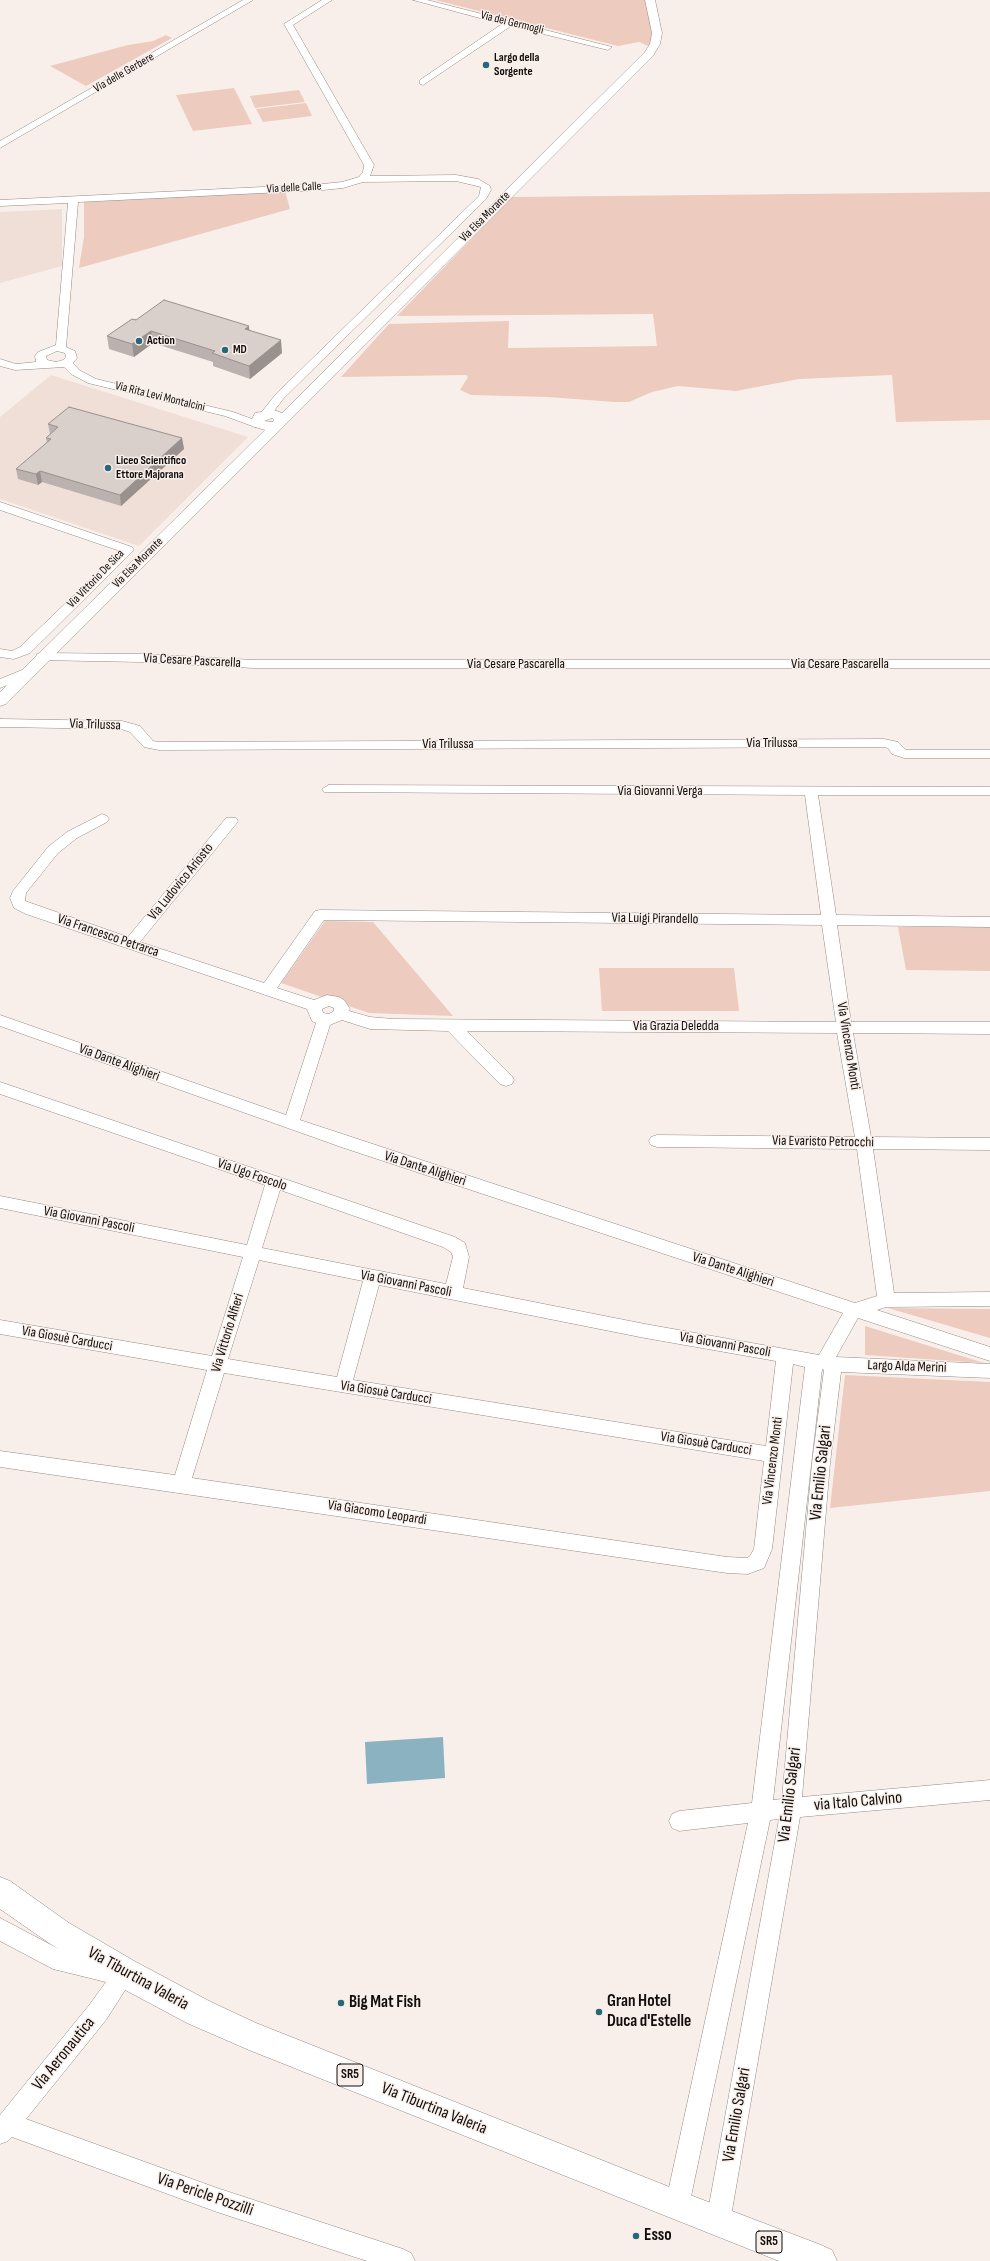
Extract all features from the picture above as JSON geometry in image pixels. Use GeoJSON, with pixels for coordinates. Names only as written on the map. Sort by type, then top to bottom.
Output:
{"type":"FeatureCollection","features":[{"type":"Feature","properties":{"kind":"main road","name":"Via Tiburtina Valeria"},"geometry":{"type":"LineString","coordinates":[[0,1891],[59,1933],[125,1973],[179,2003],[249,2035],[718,2222],[821,2261]]}},
{"type":"Feature","properties":{"kind":"street","name":"Via delle Gerbere"},"geometry":{"type":"LineString","coordinates":[[0,145],[249,0]]}},
{"type":"Feature","properties":{"kind":"street"},"geometry":{"type":"LineString","coordinates":[[328,0],[288,24],[369,165],[368,173],[362,179]]}},
{"type":"Feature","properties":{"kind":"street","name":"Via dei Germogli"},"geometry":{"type":"LineString","coordinates":[[417,0],[608,47]]}},
{"type":"Feature","properties":{"kind":"street","name":"Via Elsa Morante"},"geometry":{"type":"LineString","coordinates":[[0,701],[42,657],[649,54],[656,44],[657,33],[650,0]]}},
{"type":"Feature","properties":{"kind":"street"},"geometry":{"type":"LineString","coordinates":[[423,82],[510,23]]}},
{"type":"Feature","properties":{"kind":"street","name":"Via delle Calle"},"geometry":{"type":"LineString","coordinates":[[0,203],[323,187],[343,185],[362,179],[456,178],[478,182],[484,186],[486,190],[482,197],[286,391],[263,418]]}},
{"type":"Feature","properties":{"kind":"street"},"geometry":{"type":"LineString","coordinates":[[61,348],[73,199]]}},
{"type":"Feature","properties":{"kind":"street"},"geometry":{"type":"LineString","coordinates":[[0,362],[15,367],[45,364],[56,365],[66,362],[72,358],[72,353],[61,348],[50,349],[42,354],[40,359],[45,364]]}},
{"type":"Feature","properties":{"kind":"street","name":"Via Rita Levi Montalcini"},"geometry":{"type":"LineString","coordinates":[[66,362],[75,372],[92,381],[229,414],[263,418]]}},
{"type":"Feature","properties":{"kind":"street"},"geometry":{"type":"LineString","coordinates":[[263,418],[278,415],[279,423]]}},
{"type":"Feature","properties":{"kind":"street","name":"Via Vittorio De Sica"},"geometry":{"type":"LineString","coordinates":[[0,506],[128,550],[25,650],[14,655],[0,653]]}},
{"type":"Feature","properties":{"kind":"street","name":"Via Cesare Pascarella"},"geometry":{"type":"LineString","coordinates":[[42,657],[141,658],[254,664],[990,664]]}},
{"type":"Feature","properties":{"kind":"street"},"geometry":{"type":"LineString","coordinates":[[0,684],[27,672]]}},
{"type":"Feature","properties":{"kind":"street","name":"Via Trilussa"},"geometry":{"type":"LineString","coordinates":[[0,723],[122,725],[135,729],[149,744],[159,746],[884,743],[893,745],[899,753],[990,754]]}},
{"type":"Feature","properties":{"kind":"street","name":"Via Giovanni Verga"},"geometry":{"type":"LineString","coordinates":[[329,790],[812,792],[990,791]]}},
{"type":"Feature","properties":{"kind":"street","name":"Via Vincenzo Monti"},"geometry":{"type":"LineString","coordinates":[[812,792],[844,1026],[864,1143],[886,1300]]}},
{"type":"Feature","properties":{"kind":"street","name":"Via Francesco Petrarca"},"geometry":{"type":"LineString","coordinates":[[102,819],[76,832],[59,844],[20,891],[17,901],[31,910],[316,1006]]}},
{"type":"Feature","properties":{"kind":"street","name":"Via Ludovico Ariosto"},"geometry":{"type":"LineString","coordinates":[[131,943],[231,821]]}},
{"type":"Feature","properties":{"kind":"street","name":"Via Luigi Pirandello"},"geometry":{"type":"LineString","coordinates":[[268,989],[320,915],[990,922]]}},
{"type":"Feature","properties":{"kind":"street"},"geometry":{"type":"LineString","coordinates":[[334,1001],[340,1004],[342,1009],[340,1014],[333,1019],[324,1020],[317,1017],[314,1012],[316,1006],[321,1002],[334,1001]]}},
{"type":"Feature","properties":{"kind":"street","name":"Via Grazia Deledda"},"geometry":{"type":"LineString","coordinates":[[340,1014],[362,1021],[393,1025],[844,1026],[990,1028]]}},
{"type":"Feature","properties":{"kind":"street","name":"Via Dante Alighieri"},"geometry":{"type":"LineString","coordinates":[[0,1020],[291,1124],[853,1310]]}},
{"type":"Feature","properties":{"kind":"street"},"geometry":{"type":"LineString","coordinates":[[291,1124],[324,1020]]}},
{"type":"Feature","properties":{"kind":"street"},"geometry":{"type":"LineString","coordinates":[[453,1026],[506,1080]]}},
{"type":"Feature","properties":{"kind":"street","name":"Via Ugo Foscolo"},"geometry":{"type":"LineString","coordinates":[[0,1088],[455,1245],[459,1248],[461,1257],[453,1293]]}},
{"type":"Feature","properties":{"kind":"street","name":"Via Evaristo Petrocchi"},"geometry":{"type":"LineString","coordinates":[[657,1141],[990,1144]]}},
{"type":"Feature","properties":{"kind":"street","name":"Via Vittorio Alfieri"},"geometry":{"type":"LineString","coordinates":[[181,1484],[274,1183]]}},
{"type":"Feature","properties":{"kind":"street","name":"Via Giovanni Pascoli"},"geometry":{"type":"LineString","coordinates":[[0,1202],[453,1293],[823,1362]]}},
{"type":"Feature","properties":{"kind":"street"},"geometry":{"type":"LineString","coordinates":[[343,1386],[373,1277]]}},
{"type":"Feature","properties":{"kind":"street"},"geometry":{"type":"LineString","coordinates":[[823,1362],[853,1310],[886,1300],[990,1299]]}},
{"type":"Feature","properties":{"kind":"street","name":"Largo Alda Merini"},"geometry":{"type":"LineString","coordinates":[[853,1310],[990,1354]]}},
{"type":"Feature","properties":{"kind":"street","name":"Via Giosuè Carducci"},"geometry":{"type":"LineString","coordinates":[[0,1327],[343,1386],[774,1455]]}},
{"type":"Feature","properties":{"kind":"street","name":"Via Vincenzo Monti"},"geometry":{"type":"LineString","coordinates":[[754,1565],[760,1558],[763,1549],[785,1356]]}},
{"type":"Feature","properties":{"kind":"street","name":"Largo Alda Merini"},"geometry":{"type":"LineString","coordinates":[[823,1362],[990,1371]]}},
{"type":"Feature","properties":{"kind":"street","name":"Via Emilio Salgari"},"geometry":{"type":"LineString","coordinates":[[718,2222],[791,1808],[819,1486],[823,1362]]}},
{"type":"Feature","properties":{"kind":"street","name":"Via Emilio Salgari"},"geometry":{"type":"LineString","coordinates":[[678,2206],[761,1812],[823,1362]]}},
{"type":"Feature","properties":{"kind":"street","name":"Via Giacomo Leopardi"},"geometry":{"type":"LineString","coordinates":[[0,1459],[181,1484],[727,1565],[754,1565]]}},
{"type":"Feature","properties":{"kind":"street","name":"via Italo Calvino"},"geometry":{"type":"LineString","coordinates":[[679,1821],[791,1808],[990,1790]]}},
{"type":"Feature","properties":{"kind":"street"},"geometry":{"type":"LineString","coordinates":[[0,1929],[42,1953],[65,1962],[91,1969],[125,1973]]}},
{"type":"Feature","properties":{"kind":"street","name":"Via Aeronautica"},"geometry":{"type":"LineString","coordinates":[[4,2129],[98,2012],[125,1973]]}},
{"type":"Feature","properties":{"kind":"street","name":"Via Pericle Pozzilli"},"geometry":{"type":"LineString","coordinates":[[4,2129],[403,2261]]}},
{"type":"Feature","properties":{"kind":"shaded area"},"geometry":{"type":"Polygon","coordinates":[[[435,0],[646,0],[654,32],[653,40],[648,46],[639,42],[618,46],[435,0]]]}},
{"type":"Feature","properties":{"kind":"shaded area"},"geometry":{"type":"Polygon","coordinates":[[[166,35],[172,38],[86,86],[50,66],[128,45],[153,41],[166,35]]]}},
{"type":"Feature","properties":{"kind":"shaded area"},"geometry":{"type":"Polygon","coordinates":[[[234,88],[252,124],[193,131],[176,95],[234,88]]]}},
{"type":"Feature","properties":{"kind":"shaded area"},"geometry":{"type":"Polygon","coordinates":[[[299,90],[305,102],[255,108],[250,96],[299,90]]]}},
{"type":"Feature","properties":{"kind":"shaded area"},"geometry":{"type":"Polygon","coordinates":[[[306,103],[312,116],[263,122],[256,109],[306,103]]]}},
{"type":"Feature","properties":{"kind":"shaded area"},"geometry":{"type":"Polygon","coordinates":[[[285,191],[290,209],[79,268],[84,237],[84,202],[285,191]]]}},
{"type":"Feature","properties":{"kind":"shaded area"},"geometry":{"type":"Polygon","coordinates":[[[990,192],[990,420],[896,422],[892,375],[799,379],[736,391],[678,386],[652,392],[629,402],[548,397],[471,395],[460,390],[468,377],[466,375],[341,377],[389,324],[509,321],[508,348],[657,346],[653,314],[397,316],[512,197],[990,192]]]}},
{"type":"Feature","properties":{"kind":"shaded area"},"geometry":{"type":"Polygon","coordinates":[[[62,209],[62,266],[0,283],[0,212],[62,209]]]}},
{"type":"Feature","properties":{"kind":"shaded area","name":"Liceo Scientifico Ettore Majorana"},"geometry":{"type":"Polygon","coordinates":[[[51,375],[248,437],[139,546],[0,499],[0,417],[51,375]]]}},
{"type":"Feature","properties":{"kind":"shaded area"},"geometry":{"type":"Polygon","coordinates":[[[325,921],[373,922],[453,1016],[369,1013],[281,983],[325,921]]]}},
{"type":"Feature","properties":{"kind":"shaded area"},"geometry":{"type":"Polygon","coordinates":[[[898,927],[990,927],[990,971],[906,970],[898,927]]]}},
{"type":"Feature","properties":{"kind":"shaded area"},"geometry":{"type":"Polygon","coordinates":[[[599,968],[734,968],[739,1011],[602,1011],[599,968]]]}},
{"type":"Feature","properties":{"kind":"shaded area"},"geometry":{"type":"Polygon","coordinates":[[[888,1308],[990,1309],[990,1338],[888,1308]]]}},
{"type":"Feature","properties":{"kind":"shaded area"},"geometry":{"type":"Polygon","coordinates":[[[865,1326],[984,1363],[865,1355],[865,1326]]]}},
{"type":"Feature","properties":{"kind":"shaded area"},"geometry":{"type":"Polygon","coordinates":[[[845,1375],[990,1382],[990,1491],[830,1508],[845,1375]]]}},
{"type":"Feature","properties":{"kind":"water"},"geometry":{"type":"Polygon","coordinates":[[[443,1737],[445,1778],[367,1784],[365,1742],[443,1737]]]}},
{"type":"Feature","properties":{"kind":"building"},"geometry":{"type":"Polygon","coordinates":[[[164,300],[249,326],[245,329],[281,340],[249,366],[212,353],[215,351],[151,331],[132,344],[107,336],[132,319],[136,320],[164,300]]]}},
{"type":"Feature","properties":{"kind":"building","name":"Liceo Scientifico Ettore Majorana"},"geometry":{"type":"Polygon","coordinates":[[[69,407],[182,438],[120,495],[40,471],[36,474],[16,469],[51,439],[46,438],[58,427],[48,424],[69,407]]]}},
{"type":"Feature","properties":{"kind":"place","name":"Largo della Sorgente"},"geometry":{"type":"Point","coordinates":[486,65]}},
{"type":"Feature","properties":{"kind":"place","name":"Action"},"geometry":{"type":"Point","coordinates":[139,341]}},
{"type":"Feature","properties":{"kind":"place","name":"MD"},"geometry":{"type":"Point","coordinates":[225,350]}},
{"type":"Feature","properties":{"kind":"place","name":"Liceo Scientifico Ettore Majorana"},"geometry":{"type":"Point","coordinates":[108,468]}},
{"type":"Feature","properties":{"kind":"place","name":"Big Mat Fish"},"geometry":{"type":"Point","coordinates":[341,2003]}},
{"type":"Feature","properties":{"kind":"place","name":"Gran Hotel Duca d'Estelle"},"geometry":{"type":"Point","coordinates":[599,2012]}},
{"type":"Feature","properties":{"kind":"place","name":"Esso"},"geometry":{"type":"Point","coordinates":[636,2236]}}]}
